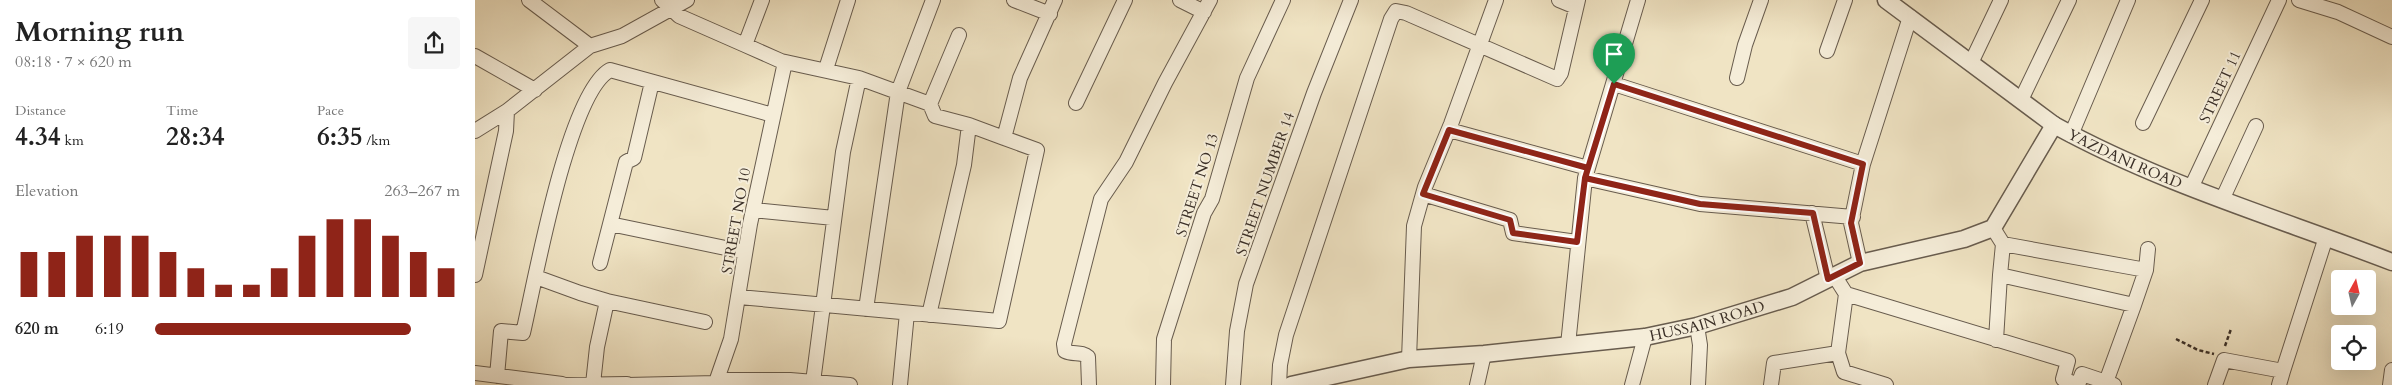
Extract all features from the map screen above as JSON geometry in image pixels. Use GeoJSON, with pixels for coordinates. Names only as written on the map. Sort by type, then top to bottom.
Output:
{"type":"FeatureCollection","features":[{"type":"Feature","properties":{"kind":"street"},"geometry":{"type":"LineString","coordinates":[[529,0],[590,46]]}},
{"type":"Feature","properties":{"kind":"street"},"geometry":{"type":"LineString","coordinates":[[476,129],[507,112],[590,46],[622,36],[666,5],[687,0]]}},
{"type":"Feature","properties":{"kind":"street"},"geometry":{"type":"LineString","coordinates":[[745,45],[762,0]]}},
{"type":"Feature","properties":{"kind":"street"},"geometry":{"type":"LineString","coordinates":[[826,69],[848,0]]}},
{"type":"Feature","properties":{"kind":"street"},"geometry":{"type":"LineString","coordinates":[[866,309],[899,92],[933,0]]}},
{"type":"Feature","properties":{"kind":"street"},"geometry":{"type":"LineString","coordinates":[[1015,0],[1050,14]]}},
{"type":"Feature","properties":{"kind":"street"},"geometry":{"type":"LineString","coordinates":[[1004,138],[1020,78],[1055,0]]}},
{"type":"Feature","properties":{"kind":"street"},"geometry":{"type":"LineString","coordinates":[[1076,103],[1125,0]]}},
{"type":"Feature","properties":{"kind":"street"},"geometry":{"type":"LineString","coordinates":[[1089,385],[1088,356],[1082,353],[1069,353],[1065,351],[1064,344],[1101,199],[1126,162],[1165,83],[1207,6],[1180,0]]}},
{"type":"Feature","properties":{"kind":"street","name":"STREET NO 13"},"geometry":{"type":"LineString","coordinates":[[1163,385],[1164,339],[1204,213],[1211,199],[1247,78],[1283,0]]}},
{"type":"Feature","properties":{"kind":"street","name":"STREET NUMBER 14"},"geometry":{"type":"LineString","coordinates":[[1233,385],[1237,331],[1246,284],[1314,93],[1351,0]]}},
{"type":"Feature","properties":{"kind":"street"},"geometry":{"type":"LineString","coordinates":[[1409,360],[1414,226],[1423,194],[1449,130],[1496,0]]}},
{"type":"Feature","properties":{"kind":"street"},"geometry":{"type":"LineString","coordinates":[[1279,385],[1280,365],[1286,335],[1391,19],[1396,11],[1557,79],[1561,73],[1577,4],[1559,0]]}},
{"type":"Feature","properties":{"kind":"street"},"geometry":{"type":"LineString","coordinates":[[1568,345],[1577,242],[1587,173],[1638,0]]}},
{"type":"Feature","properties":{"kind":"street"},"geometry":{"type":"LineString","coordinates":[[1737,78],[1745,45],[1761,0]]}},
{"type":"Feature","properties":{"kind":"street"},"geometry":{"type":"LineString","coordinates":[[1827,51],[1845,0]]}},
{"type":"Feature","properties":{"kind":"street","name":"YAZDANI ROAD"},"geometry":{"type":"LineString","coordinates":[[1886,0],[2054,126],[2071,135],[2146,171],[2392,262]]}},
{"type":"Feature","properties":{"kind":"street"},"geometry":{"type":"LineString","coordinates":[[1971,63],[2001,0]]}},
{"type":"Feature","properties":{"kind":"street"},"geometry":{"type":"LineString","coordinates":[[2021,100],[2069,0]]}},
{"type":"Feature","properties":{"kind":"street"},"geometry":{"type":"LineString","coordinates":[[2071,135],[2128,0]]}},
{"type":"Feature","properties":{"kind":"street"},"geometry":{"type":"LineString","coordinates":[[2143,123],[2202,0]]}},
{"type":"Feature","properties":{"kind":"street","name":"STREET 11"},"geometry":{"type":"LineString","coordinates":[[2191,188],[2279,0]]}},
{"type":"Feature","properties":{"kind":"street"},"geometry":{"type":"LineString","coordinates":[[2299,0],[2338,12],[2392,37]]}},
{"type":"Feature","properties":{"kind":"street"},"geometry":{"type":"LineString","coordinates":[[666,5],[679,16],[785,62],[826,69],[859,78],[931,104]]}},
{"type":"Feature","properties":{"kind":"street"},"geometry":{"type":"LineString","coordinates":[[1860,263],[1851,223],[1863,164],[1910,17]]}},
{"type":"Feature","properties":{"kind":"street"},"geometry":{"type":"LineString","coordinates":[[739,297],[992,321],[999,320],[1002,315],[1037,150],[969,125],[935,116],[931,104],[959,35]]}},
{"type":"Feature","properties":{"kind":"street"},"geometry":{"type":"LineString","coordinates":[[475,56],[535,90]]}},
{"type":"Feature","properties":{"kind":"street","name":"STREET NO 10"},"geometry":{"type":"LineString","coordinates":[[715,384],[731,339],[753,210],[785,62]]}},
{"type":"Feature","properties":{"kind":"street"},"geometry":{"type":"LineString","coordinates":[[497,376],[501,330],[523,333],[562,165],[577,117],[601,75],[610,70],[773,114]]}},
{"type":"Feature","properties":{"kind":"street"},"geometry":{"type":"LineString","coordinates":[[813,382],[843,152],[859,78]]}},
{"type":"Feature","properties":{"kind":"street"},"geometry":{"type":"LineString","coordinates":[[600,263],[626,162],[634,158],[652,82]]}},
{"type":"Feature","properties":{"kind":"street"},"geometry":{"type":"LineString","coordinates":[[1614,84],[1863,164]]}},
{"type":"Feature","properties":{"kind":"street"},"geometry":{"type":"LineString","coordinates":[[475,275],[506,131],[507,112]]}},
{"type":"Feature","properties":{"kind":"street"},"geometry":{"type":"LineString","coordinates":[[929,315],[964,165],[969,125]]}},
{"type":"Feature","properties":{"kind":"street"},"geometry":{"type":"LineString","coordinates":[[1996,340],[2003,244],[1993,228],[2054,126]]}},
{"type":"Feature","properties":{"kind":"street"},"geometry":{"type":"LineString","coordinates":[[2222,200],[2256,126]]}},
{"type":"Feature","properties":{"kind":"street"},"geometry":{"type":"LineString","coordinates":[[1449,130],[1587,173],[1700,204],[1853,217]]}},
{"type":"Feature","properties":{"kind":"street"},"geometry":{"type":"LineString","coordinates":[[1423,194],[1510,220],[1513,233],[1577,242]]}},
{"type":"Feature","properties":{"kind":"street"},"geometry":{"type":"LineString","coordinates":[[753,210],[834,218]]}},
{"type":"Feature","properties":{"kind":"street"},"geometry":{"type":"LineString","coordinates":[[1813,213],[1831,277],[1846,294],[2068,361],[2063,379],[2078,385],[2082,374],[2110,384],[2146,270],[2148,249]]}},
{"type":"Feature","properties":{"kind":"street"},"geometry":{"type":"LineString","coordinates":[[610,224],[745,252]]}},
{"type":"Feature","properties":{"kind":"street","name":"HUSSAIN ROAD"},"geometry":{"type":"LineString","coordinates":[[1293,385],[1350,378],[1409,360],[1645,337],[1697,326],[1791,297],[1860,263],[1964,239],[1993,228]]}},
{"type":"Feature","properties":{"kind":"street"},"geometry":{"type":"LineString","coordinates":[[2279,385],[2326,237]]}},
{"type":"Feature","properties":{"kind":"street"},"geometry":{"type":"LineString","coordinates":[[2003,244],[2146,270]]}},
{"type":"Feature","properties":{"kind":"street"},"geometry":{"type":"LineString","coordinates":[[2000,275],[2134,305]]}},
{"type":"Feature","properties":{"kind":"street"},"geometry":{"type":"LineString","coordinates":[[536,277],[580,294],[705,322]]}},
{"type":"Feature","properties":{"kind":"street"},"geometry":{"type":"LineString","coordinates":[[1846,294],[1838,353],[1843,372],[1886,385]]}},
{"type":"Feature","properties":{"kind":"street"},"geometry":{"type":"LineString","coordinates":[[593,384],[597,347],[607,301]]}},
{"type":"Feature","properties":{"kind":"street"},"geometry":{"type":"LineString","coordinates":[[900,385],[907,313]]}},
{"type":"Feature","properties":{"kind":"street"},"geometry":{"type":"LineString","coordinates":[[1697,326],[1700,345],[1697,385]]}},
{"type":"Feature","properties":{"kind":"street"},"geometry":{"type":"LineString","coordinates":[[1632,385],[1644,348],[1645,337]]}},
{"type":"Feature","properties":{"kind":"street"},"geometry":{"type":"LineString","coordinates":[[1771,385],[1774,363],[1838,353]]}},
{"type":"Feature","properties":{"kind":"street"},"geometry":{"type":"LineString","coordinates":[[1477,385],[1484,354]]}},
{"type":"Feature","properties":{"kind":"street"},"geometry":{"type":"LineString","coordinates":[[2215,385],[2224,360],[2283,371]]}},
{"type":"Feature","properties":{"kind":"street"},"geometry":{"type":"LineString","coordinates":[[2390,385],[2392,370]]}},
{"type":"Feature","properties":{"kind":"street"},"geometry":{"type":"LineString","coordinates":[[475,373],[562,385],[715,384],[723,380],[813,382],[850,385]]}},
{"type":"Feature","properties":{"kind":"path"},"geometry":{"type":"LineString","coordinates":[[2225,347],[2231,330]]}},
{"type":"Feature","properties":{"kind":"path"},"geometry":{"type":"LineString","coordinates":[[2176,339],[2198,350],[2221,356]]}},
{"type":"Feature","properties":{"kind":"route"},"geometry":{"type":"LineString","coordinates":[[1614,84],[1585,178],[1577,242],[1513,233],[1511,232],[1510,220],[1423,194],[1449,130],[1588,168],[1585,178],[1700,204],[1813,213],[1828,279],[1860,263],[1851,223],[1863,164],[1614,84]]}}]}
